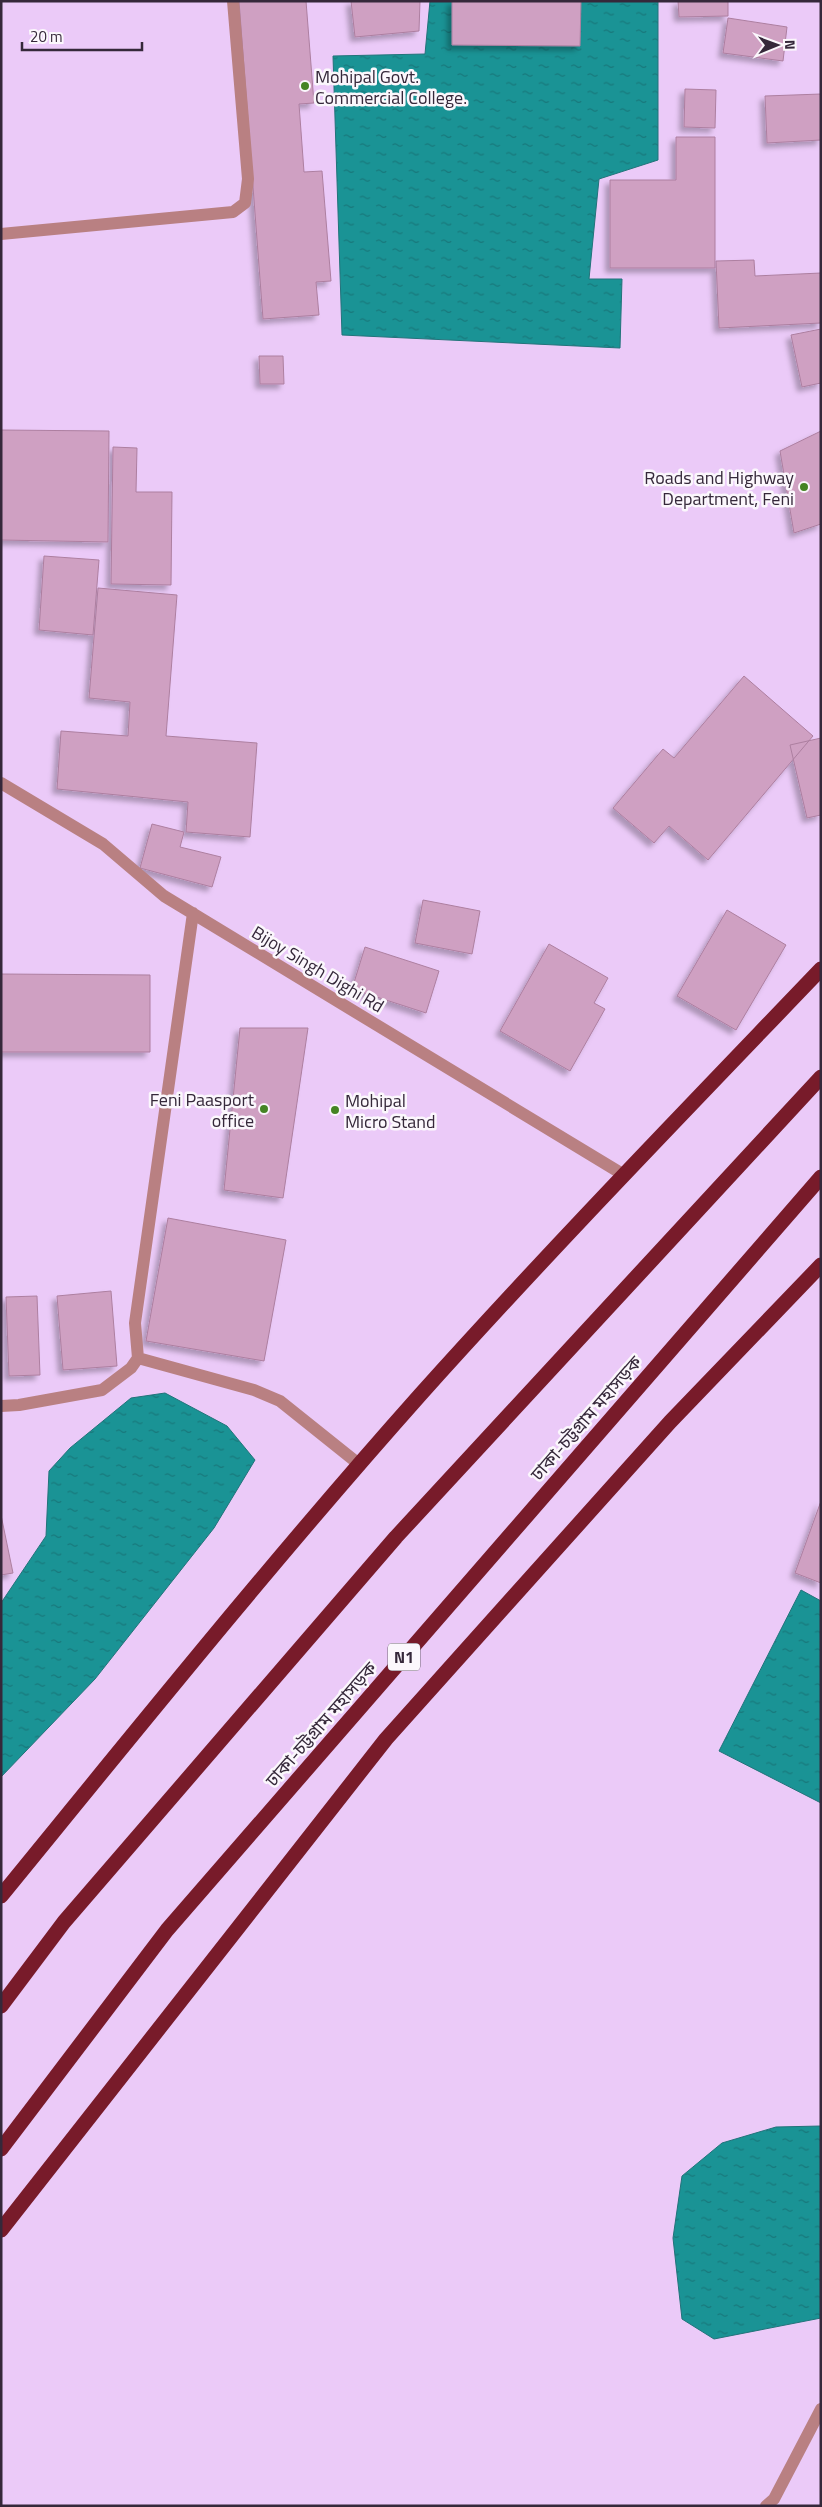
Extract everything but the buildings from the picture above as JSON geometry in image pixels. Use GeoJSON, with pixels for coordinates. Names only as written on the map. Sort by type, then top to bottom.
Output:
{"type":"FeatureCollection","features":[{"type":"Feature","properties":{"kind":"highway"},"geometry":{"type":"LineString","coordinates":[[1,1896],[189,1666],[420,1395],[624,1175],[821,969]]}},
{"type":"Feature","properties":{"kind":"highway"},"geometry":{"type":"LineString","coordinates":[[1,2006],[64,1922],[396,1537],[821,1077]]}},
{"type":"Feature","properties":{"kind":"highway","name":"ঢাকা-চট্টগ্রাম মহাসড়ক"},"geometry":{"type":"LineString","coordinates":[[1,2149],[167,1930],[821,1177]]}},
{"type":"Feature","properties":{"kind":"highway"},"geometry":{"type":"LineString","coordinates":[[1,2230],[386,1739],[670,1422],[821,1265]]}},
{"type":"Feature","properties":{"kind":"street"},"geometry":{"type":"LineString","coordinates":[[1,234],[233,212],[245,203],[248,179],[233,1]]}},
{"type":"Feature","properties":{"kind":"street","name":"Bijoy Singh Dighi Rd"},"geometry":{"type":"LineString","coordinates":[[1,783],[103,844],[164,896],[624,1175]]}},
{"type":"Feature","properties":{"kind":"street"},"geometry":{"type":"LineString","coordinates":[[1,1406],[19,1405],[102,1390],[131,1368],[138,1358],[135,1323],[193,913]]}},
{"type":"Feature","properties":{"kind":"street"},"geometry":{"type":"LineString","coordinates":[[138,1358],[254,1390],[280,1401],[360,1465]]}},
{"type":"Feature","properties":{"kind":"street"},"geometry":{"type":"LineString","coordinates":[[766,2506],[774,2499],[821,2409]]}},
{"type":"Feature","properties":{"kind":"water"},"geometry":{"type":"Polygon","coordinates":[[[430,1],[658,1],[658,160],[599,179],[589,279],[622,279],[620,348],[342,335],[333,56],[425,54],[430,1]]]}},
{"type":"Feature","properties":{"kind":"water"},"geometry":{"type":"Polygon","coordinates":[[[165,1393],[227,1426],[255,1460],[214,1528],[95,1679],[1,1777],[1,1603],[46,1536],[49,1471],[70,1448],[131,1398],[165,1393]]]}},
{"type":"Feature","properties":{"kind":"water"},"geometry":{"type":"Polygon","coordinates":[[[801,1590],[821,1601],[821,1803],[719,1751],[801,1590]]]}},
{"type":"Feature","properties":{"kind":"water"},"geometry":{"type":"Polygon","coordinates":[[[821,2126],[821,2318],[714,2339],[682,2319],[673,2238],[682,2176],[722,2143],[776,2127],[821,2126]]]}},
{"type":"Feature","properties":{"kind":"place","name":"Mohipal Govt. Commercial College."},"geometry":{"type":"Point","coordinates":[305,86]}},
{"type":"Feature","properties":{"kind":"place","name":"Roads and Highway Department, Feni"},"geometry":{"type":"Point","coordinates":[804,487]}},
{"type":"Feature","properties":{"kind":"place","name":"Feni Paasport office"},"geometry":{"type":"Point","coordinates":[264,1109]}},
{"type":"Feature","properties":{"kind":"place","name":"Mohipal Micro Stand"},"geometry":{"type":"Point","coordinates":[335,1110]}}]}
